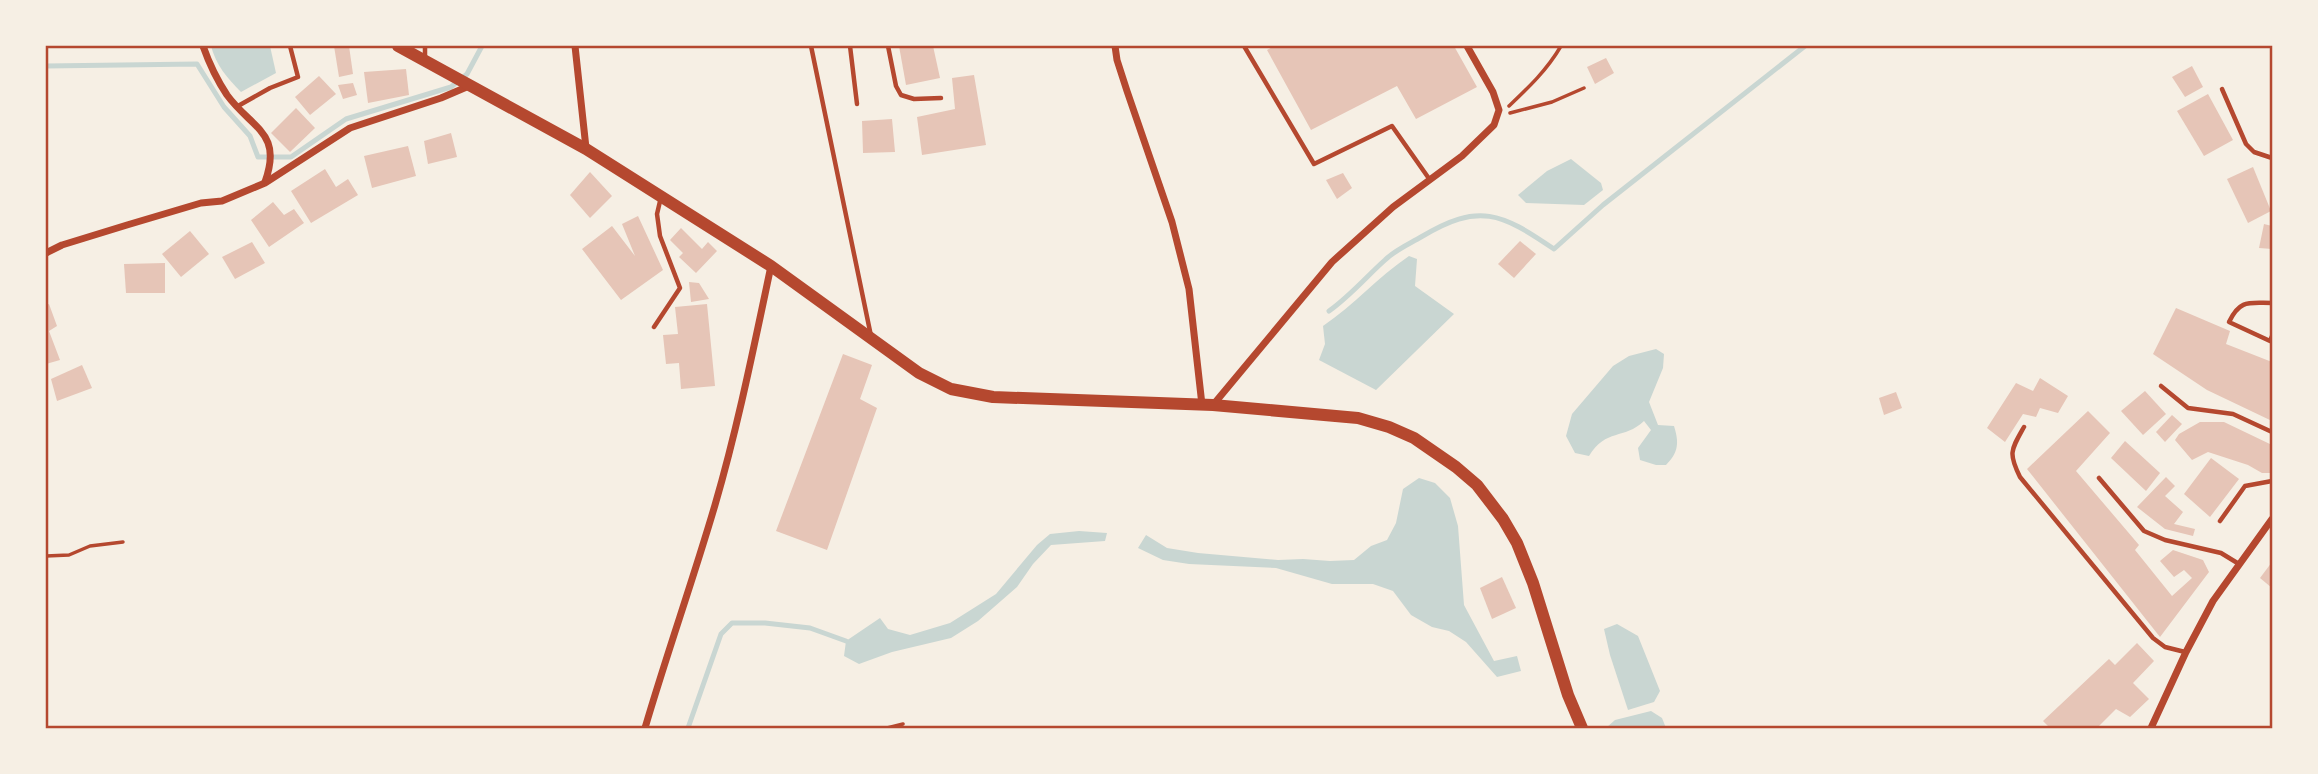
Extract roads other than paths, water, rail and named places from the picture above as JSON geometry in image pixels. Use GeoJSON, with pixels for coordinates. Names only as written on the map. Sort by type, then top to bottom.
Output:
{"type":"FeatureCollection","features":[{"type":"Feature","properties":{"kind":"street"},"geometry":{"type":"LineString","coordinates":[[204,46],[209,63],[228,96],[261,130],[270,148],[272,164],[265,183]]}},
{"type":"Feature","properties":{"kind":"street"},"geometry":{"type":"LineString","coordinates":[[398,46],[425,52],[470,86],[586,149],[771,266],[919,373],[951,389],[993,397],[1208,405],[1359,418],[1390,427],[1414,438],[1477,485],[1503,519],[1517,543],[1582,729]]}},
{"type":"Feature","properties":{"kind":"street"},"geometry":{"type":"LineString","coordinates":[[575,46],[586,149]]}},
{"type":"Feature","properties":{"kind":"street"},"geometry":{"type":"LineString","coordinates":[[1115,46],[1116,60],[1126,92],[1172,222],[1189,289],[1208,405]]}},
{"type":"Feature","properties":{"kind":"street"},"geometry":{"type":"LineString","coordinates":[[1208,405],[1332,262],[1393,207],[1462,156],[1494,125],[1499,110],[1493,92],[1467,46]]}},
{"type":"Feature","properties":{"kind":"street"},"geometry":{"type":"LineString","coordinates":[[46,253],[201,203],[222,201],[265,183],[350,128],[470,86]]}},
{"type":"Feature","properties":{"kind":"street"},"geometry":{"type":"LineString","coordinates":[[645,729],[715,506],[737,424],[771,266]]}},
{"type":"Feature","properties":{"kind":"street"},"geometry":{"type":"LineString","coordinates":[[2151,729],[2213,601],[2273,519]]}},
{"type":"Feature","properties":{"kind":"lane"},"geometry":{"type":"LineString","coordinates":[[238,106],[270,88],[299,77],[290,46]]}},
{"type":"Feature","properties":{"kind":"lane"},"geometry":{"type":"LineString","coordinates":[[811,46],[872,339]]}},
{"type":"Feature","properties":{"kind":"lane"},"geometry":{"type":"LineString","coordinates":[[850,46],[857,104]]}},
{"type":"Feature","properties":{"kind":"lane"},"geometry":{"type":"LineString","coordinates":[[888,46],[896,86],[901,95],[914,99],[941,97]]}},
{"type":"Feature","properties":{"kind":"lane"},"geometry":{"type":"LineString","coordinates":[[1244,46],[1314,164],[1392,126],[1430,180]]}},
{"type":"Feature","properties":{"kind":"lane"},"geometry":{"type":"LineString","coordinates":[[2222,89],[2246,144],[2254,152],[2273,158]]}},
{"type":"Feature","properties":{"kind":"lane"},"geometry":{"type":"LineString","coordinates":[[653,327],[680,288],[660,236],[657,214],[661,196]]}},
{"type":"Feature","properties":{"kind":"lane"},"geometry":{"type":"LineString","coordinates":[[2273,303],[2243,303],[2235,310],[2229,322],[2270,341],[2273,336]]}},
{"type":"Feature","properties":{"kind":"lane"},"geometry":{"type":"LineString","coordinates":[[2161,386],[2188,408],[2233,414],[2273,432]]}},
{"type":"Feature","properties":{"kind":"lane"},"geometry":{"type":"LineString","coordinates":[[2024,427],[2014,445],[2011,460],[2020,477],[2153,638],[2165,646],[2186,652]]}},
{"type":"Feature","properties":{"kind":"lane"},"geometry":{"type":"LineString","coordinates":[[2099,478],[2144,531],[2165,540],[2221,553],[2240,564]]}},
{"type":"Feature","properties":{"kind":"lane"},"geometry":{"type":"LineString","coordinates":[[2220,521],[2245,486],[2273,481]]}},
{"type":"Feature","properties":{"kind":"waterway"},"geometry":{"type":"LineString","coordinates":[[46,66],[197,64],[224,107],[250,136],[258,157],[291,157],[346,119],[451,87],[467,74],[482,46]]}},
{"type":"Feature","properties":{"kind":"waterway"},"geometry":{"type":"LineString","coordinates":[[1329,311],[1393,253],[1459,219],[1489,216],[1504,220],[1554,249],[1603,205],[1805,46]]}},
{"type":"Feature","properties":{"kind":"waterway"},"geometry":{"type":"LineString","coordinates":[[688,728],[721,634],[732,623],[765,623],[810,628],[846,641]]}}]}
